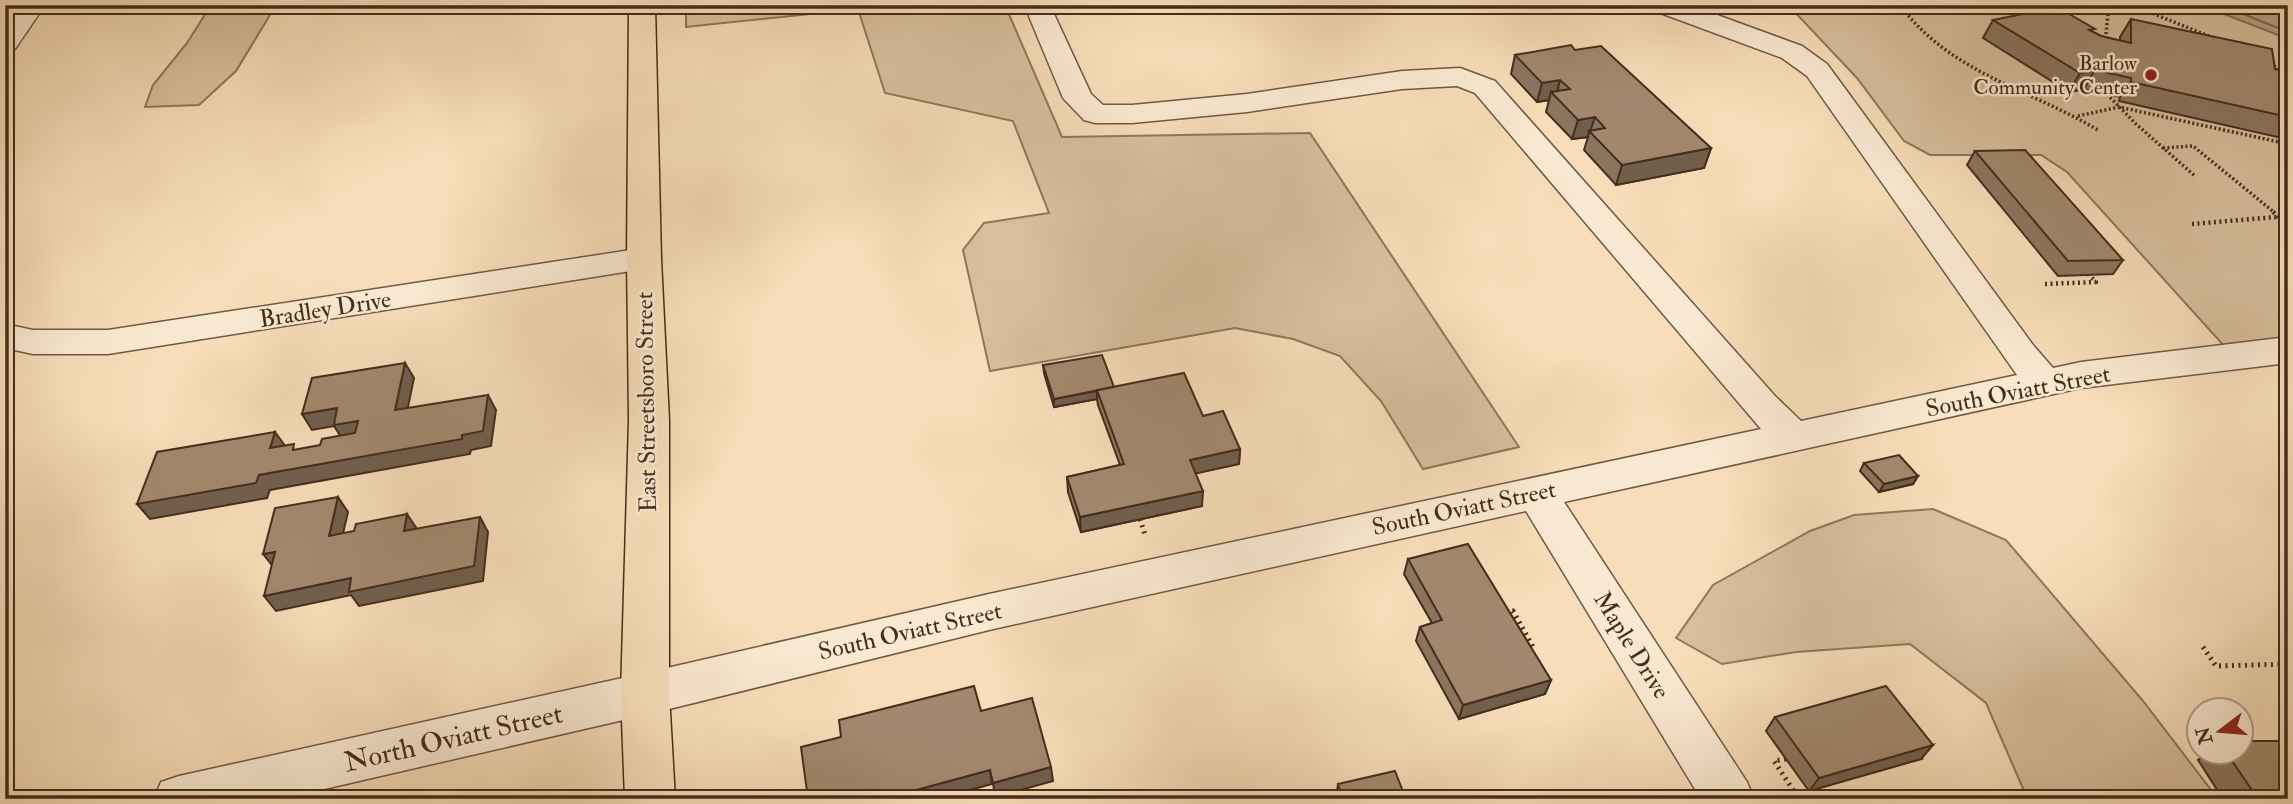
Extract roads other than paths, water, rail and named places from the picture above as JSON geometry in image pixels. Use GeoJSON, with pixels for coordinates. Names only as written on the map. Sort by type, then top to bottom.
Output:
{"type":"FeatureCollection","features":[{"type":"Feature","properties":{"kind":"main road","name":"East Streetsboro Street"},"geometry":{"type":"LineString","coordinates":[[642,5],[644,259],[649,420],[645,694],[650,799]]}},
{"type":"Feature","properties":{"kind":"street"},"geometry":{"type":"LineString","coordinates":[[5,43],[32,5]]}},
{"type":"Feature","properties":{"kind":"street"},"geometry":{"type":"LineString","coordinates":[[1047,5],[1041,14],[1077,98],[1095,114],[1132,114],[1247,103],[1402,80],[1460,78],[1485,87],[1761,406],[1793,436]]}},
{"type":"Feature","properties":{"kind":"street"},"geometry":{"type":"LineString","coordinates":[[1664,5],[1792,52],[1817,70],[2020,354],[2045,383]]}},
{"type":"Feature","properties":{"kind":"street","name":"Bradley Drive"},"geometry":{"type":"LineString","coordinates":[[5,337],[33,342],[108,342],[644,259]]}},
{"type":"Feature","properties":{"kind":"street","name":"South Oviatt Street"},"geometry":{"type":"LineString","coordinates":[[645,694],[978,614],[2081,375],[2288,350]]}},
{"type":"Feature","properties":{"kind":"street","name":"Maple Drive"},"geometry":{"type":"LineString","coordinates":[[1535,492],[1730,799]]}},
{"type":"Feature","properties":{"kind":"street","name":"North Oviatt Street"},"geometry":{"type":"LineString","coordinates":[[179,799],[645,694]]}},
{"type":"Feature","properties":{"kind":"water"},"geometry":{"type":"Polygon","coordinates":[[[2201,5],[2288,5],[2288,40],[2278,35],[2201,5]]]}},
{"type":"Feature","properties":{"kind":"place","name":"Barlow Community Center"},"geometry":{"type":"Point","coordinates":[2151,75]}}]}
